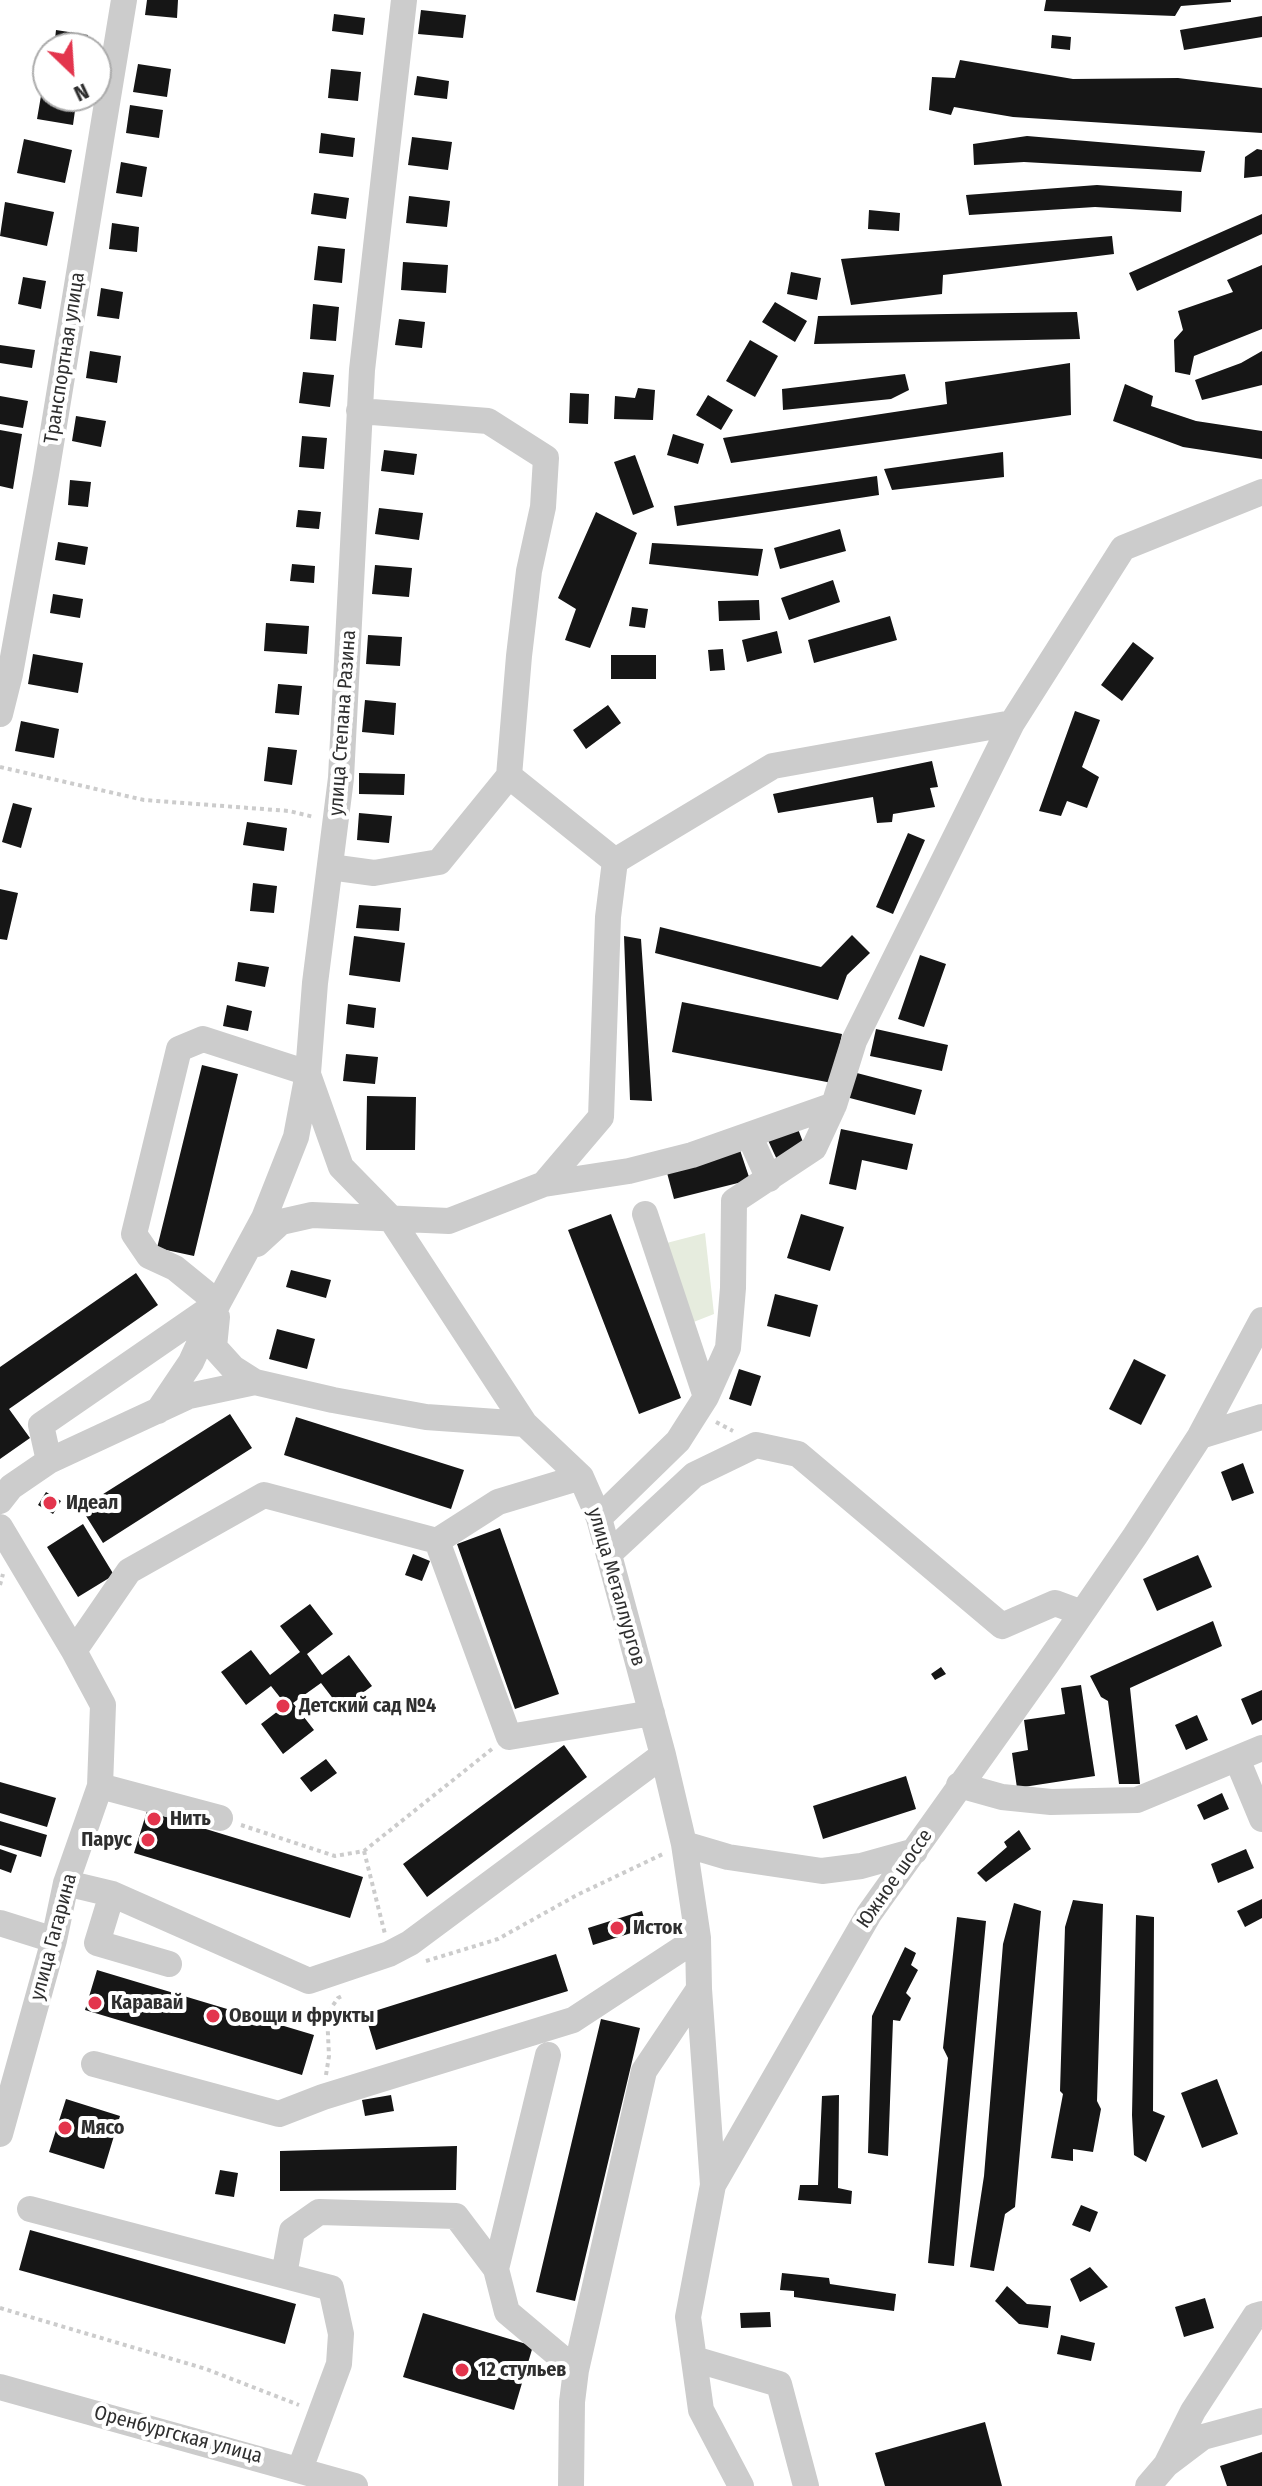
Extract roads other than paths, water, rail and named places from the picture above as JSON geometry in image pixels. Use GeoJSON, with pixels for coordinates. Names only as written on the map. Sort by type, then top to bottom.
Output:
{"type":"FeatureCollection","features":[{"type":"Feature","properties":{"kind":"street","name":"Транспортная улица"},"geometry":{"type":"LineString","coordinates":[[0,714],[46,474],[124,0]]}},
{"type":"Feature","properties":{"kind":"street","name":"улица Степана Разина"},"geometry":{"type":"LineString","coordinates":[[158,1411],[191,1362],[218,1303],[264,1218],[296,1137],[308,1073],[315,983],[343,747],[359,411],[404,0]]}},
{"type":"Feature","properties":{"kind":"street"},"geometry":{"type":"LineString","coordinates":[[330,867],[374,873],[439,862],[509,776],[529,571],[543,507],[546,458],[488,421],[359,411]]}},
{"type":"Feature","properties":{"kind":"street"},"geometry":{"type":"LineString","coordinates":[[599,1518],[678,1441],[701,1404],[728,1348],[733,1288],[734,1201],[814,1148],[834,1105],[854,1041],[1012,723],[1123,548],[1262,492]]}},
{"type":"Feature","properties":{"kind":"street"},"geometry":{"type":"LineString","coordinates":[[615,861],[773,766],[1012,723]]}},
{"type":"Feature","properties":{"kind":"street"},"geometry":{"type":"LineString","coordinates":[[509,776],[615,861]]}},
{"type":"Feature","properties":{"kind":"street"},"geometry":{"type":"LineString","coordinates":[[544,1184],[601,1117],[608,917],[615,861]]}},
{"type":"Feature","properties":{"kind":"street"},"geometry":{"type":"LineString","coordinates":[[218,1303],[175,1268],[149,1256],[134,1234],[179,1049],[203,1039],[308,1073]]}},
{"type":"Feature","properties":{"kind":"street","name":"улица Металлургов"},"geometry":{"type":"LineString","coordinates":[[308,1073],[341,1167],[389,1216],[525,1424],[581,1477],[599,1518],[684,1844],[698,1938],[713,2185]]}},
{"type":"Feature","properties":{"kind":"street"},"geometry":{"type":"LineString","coordinates":[[243,1258],[281,1222],[312,1215],[449,1221],[544,1184],[629,1171],[692,1155],[834,1105]]}},
{"type":"Feature","properties":{"kind":"street"},"geometry":{"type":"LineString","coordinates":[[749,1135],[769,1179]]}},
{"type":"Feature","properties":{"kind":"street"},"geometry":{"type":"LineString","coordinates":[[645,1214],[701,1404]]}},
{"type":"Feature","properties":{"kind":"street"},"geometry":{"type":"LineString","coordinates":[[218,1303],[214,1347],[233,1368],[255,1382],[426,1417],[525,1424]]}},
{"type":"Feature","properties":{"kind":"street"},"geometry":{"type":"LineString","coordinates":[[49,1461],[41,1425],[218,1303]]}},
{"type":"Feature","properties":{"kind":"street","name":"Южное шоссе"},"geometry":{"type":"LineString","coordinates":[[741,2486],[701,2410],[688,2317],[713,2185],[869,1914],[1082,1613],[1200,1436],[1262,1320]]}},
{"type":"Feature","properties":{"kind":"street"},"geometry":{"type":"LineString","coordinates":[[0,1501],[11,1487],[49,1461],[189,1396],[255,1382]]}},
{"type":"Feature","properties":{"kind":"street"},"geometry":{"type":"LineString","coordinates":[[1200,1436],[1262,1417]]}},
{"type":"Feature","properties":{"kind":"street"},"geometry":{"type":"LineString","coordinates":[[609,1554],[694,1475],[756,1445],[798,1454],[1002,1626],[1055,1603],[1082,1613]]}},
{"type":"Feature","properties":{"kind":"street"},"geometry":{"type":"LineString","coordinates":[[74,1651],[129,1571],[264,1495],[437,1541],[498,1502],[581,1477]]}},
{"type":"Feature","properties":{"kind":"street","name":"улица Гагарина"},"geometry":{"type":"LineString","coordinates":[[0,1527],[103,1705],[100,1786],[66,1883],[54,1940],[0,2134]]}},
{"type":"Feature","properties":{"kind":"street"},"geometry":{"type":"LineString","coordinates":[[437,1541],[509,1737],[652,1713]]}},
{"type":"Feature","properties":{"kind":"street"},"geometry":{"type":"LineString","coordinates":[[959,1785],[1002,1797],[1051,1802],[1137,1800],[1262,1748]]}},
{"type":"Feature","properties":{"kind":"street"},"geometry":{"type":"LineString","coordinates":[[66,1883],[112,1894],[309,1981],[389,1954],[410,1943],[663,1755]]}},
{"type":"Feature","properties":{"kind":"street"},"geometry":{"type":"LineString","coordinates":[[1237,1759],[1262,1819]]}},
{"type":"Feature","properties":{"kind":"street"},"geometry":{"type":"LineString","coordinates":[[100,1786],[220,1818]]}},
{"type":"Feature","properties":{"kind":"street"},"geometry":{"type":"LineString","coordinates":[[684,1844],[728,1857],[822,1871],[861,1866],[915,1851]]}},
{"type":"Feature","properties":{"kind":"street"},"geometry":{"type":"LineString","coordinates":[[112,1894],[97,1943],[169,1964]]}},
{"type":"Feature","properties":{"kind":"street"},"geometry":{"type":"LineString","coordinates":[[0,1923],[54,1940]]}},
{"type":"Feature","properties":{"kind":"street"},"geometry":{"type":"LineString","coordinates":[[94,2064],[279,2114],[323,2097],[573,2020],[698,1938]]}},
{"type":"Feature","properties":{"kind":"street"},"geometry":{"type":"LineString","coordinates":[[571,2486],[572,2402],[576,2370],[644,2071],[699,1989]]}},
{"type":"Feature","properties":{"kind":"street"},"geometry":{"type":"LineString","coordinates":[[496,2269],[548,2055]]}},
{"type":"Feature","properties":{"kind":"street"},"geometry":{"type":"LineString","coordinates":[[30,2209],[331,2288],[341,2334],[339,2364],[300,2469]]}},
{"type":"Feature","properties":{"kind":"street"},"geometry":{"type":"LineString","coordinates":[[284,2275],[292,2231],[319,2212],[456,2216],[496,2269],[507,2312],[576,2370]]}},
{"type":"Feature","properties":{"kind":"street"},"geometry":{"type":"LineString","coordinates":[[1166,2465],[1193,2411],[1255,2316],[1262,2314]]}},
{"type":"Feature","properties":{"kind":"street"},"geometry":{"type":"LineString","coordinates":[[694,2359],[779,2384],[806,2486]]}},
{"type":"Feature","properties":{"kind":"street","name":"Оренбургская улица"},"geometry":{"type":"LineString","coordinates":[[0,2387],[355,2486]]}},
{"type":"Feature","properties":{"kind":"street"},"geometry":{"type":"LineString","coordinates":[[1148,2486],[1166,2465],[1203,2437],[1262,2421]]}},
{"type":"Feature","properties":{"kind":"place","name":"Идеал"},"geometry":{"type":"Point","coordinates":[50,1503]}},
{"type":"Feature","properties":{"kind":"place","name":"Детский сад №4"},"geometry":{"type":"Point","coordinates":[283,1706]}},
{"type":"Feature","properties":{"kind":"place","name":"Нить"},"geometry":{"type":"Point","coordinates":[154,1819]}},
{"type":"Feature","properties":{"kind":"place","name":"Парус"},"geometry":{"type":"Point","coordinates":[148,1840]}},
{"type":"Feature","properties":{"kind":"place","name":"Исток"},"geometry":{"type":"Point","coordinates":[617,1928]}},
{"type":"Feature","properties":{"kind":"place","name":"Каравай"},"geometry":{"type":"Point","coordinates":[95,2003]}},
{"type":"Feature","properties":{"kind":"place","name":"Овощи и фрукты"},"geometry":{"type":"Point","coordinates":[213,2016]}},
{"type":"Feature","properties":{"kind":"place","name":"Мясо"},"geometry":{"type":"Point","coordinates":[65,2128]}},
{"type":"Feature","properties":{"kind":"place","name":"12 стульев"},"geometry":{"type":"Point","coordinates":[462,2370]}}]}
